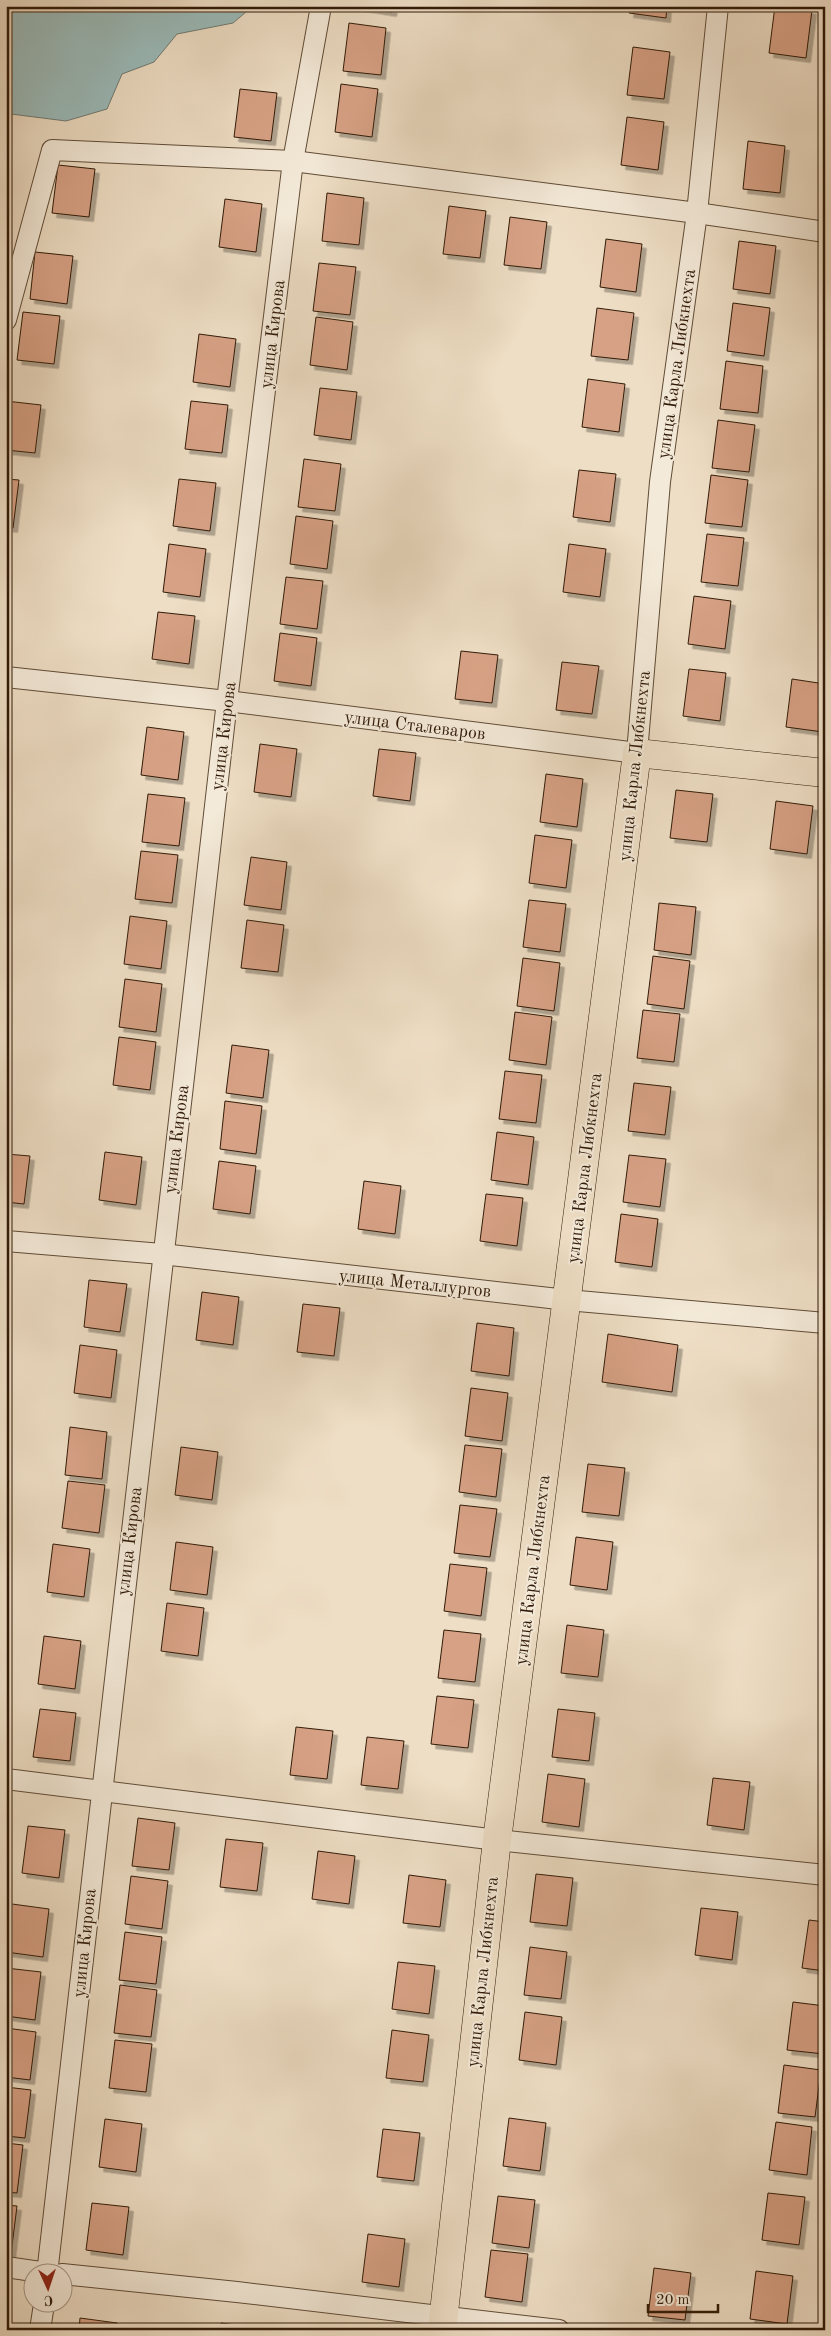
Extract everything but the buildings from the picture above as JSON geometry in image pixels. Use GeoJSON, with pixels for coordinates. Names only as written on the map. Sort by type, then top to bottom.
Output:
{"type":"FeatureCollection","features":[{"type":"Feature","properties":{"kind":"main road","name":"улица Сталеваров"},"geometry":{"type":"LineString","coordinates":[[638,754],[825,773]]}},
{"type":"Feature","properties":{"kind":"main road","name":"улица Карла Либкнехта"},"geometry":{"type":"LineString","coordinates":[[442,2323],[497,1840],[638,754]]}},
{"type":"Feature","properties":{"kind":"street","name":"улица Кирова"},"geometry":{"type":"LineString","coordinates":[[54,2264],[101,1792],[227,702],[293,161],[321,6]]}},
{"type":"Feature","properties":{"kind":"street","name":"улица Карла Либкнехта"},"geometry":{"type":"LineString","coordinates":[[638,754],[660,482],[697,213],[718,6]]}},
{"type":"Feature","properties":{"kind":"street"},"geometry":{"type":"LineString","coordinates":[[6,320],[52,150],[293,161],[697,213],[825,232]]}},
{"type":"Feature","properties":{"kind":"street","name":"улица Сталеваров"},"geometry":{"type":"LineString","coordinates":[[6,678],[227,702],[638,754]]}},
{"type":"Feature","properties":{"kind":"street","name":"улица Металлургов"},"geometry":{"type":"LineString","coordinates":[[6,1241],[162,1254],[568,1300],[825,1323]]}},
{"type":"Feature","properties":{"kind":"street"},"geometry":{"type":"LineString","coordinates":[[6,1779],[497,1840],[825,1875]]}},
{"type":"Feature","properties":{"kind":"street"},"geometry":{"type":"LineString","coordinates":[[6,2267],[22,2269]]}},
{"type":"Feature","properties":{"kind":"street"},"geometry":{"type":"LineString","coordinates":[[72,2276],[442,2323],[559,2330]]}},
{"type":"Feature","properties":{"kind":"street"},"geometry":{"type":"LineString","coordinates":[[40,2330],[42,2314]]}},
{"type":"Feature","properties":{"kind":"water"},"geometry":{"type":"Polygon","coordinates":[[[6,6],[253,6],[233,23],[177,34],[154,62],[122,74],[107,109],[66,121],[11,114],[6,116],[6,6]]]}}]}
